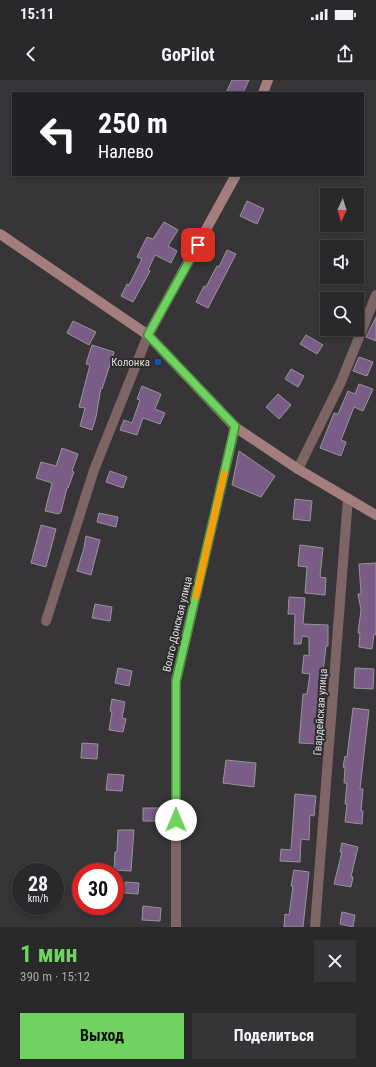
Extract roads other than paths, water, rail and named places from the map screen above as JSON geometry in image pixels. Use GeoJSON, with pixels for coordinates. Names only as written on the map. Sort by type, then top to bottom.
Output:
{"type":"FeatureCollection","features":[{"type":"Feature","properties":{"kind":"street"},"geometry":{"type":"LineString","coordinates":[[263,92],[268,80]]}},
{"type":"Feature","properties":{"kind":"street"},"geometry":{"type":"LineString","coordinates":[[46,621],[94,470],[148,335],[235,176]]}},
{"type":"Feature","properties":{"kind":"street"},"geometry":{"type":"LineString","coordinates":[[0,234],[148,335],[235,426],[298,469],[376,515]]}},
{"type":"Feature","properties":{"kind":"street"},"geometry":{"type":"LineString","coordinates":[[298,469],[341,382],[376,295]]}},
{"type":"Feature","properties":{"kind":"street","name":"Волго-Донская улица"},"geometry":{"type":"LineString","coordinates":[[176,927],[176,681],[235,426]]}},
{"type":"Feature","properties":{"kind":"street","name":"Гвардейская улица"},"geometry":{"type":"LineString","coordinates":[[316,927],[348,498]]}},
{"type":"Feature","properties":{"kind":"place","name":"Колонка"},"geometry":{"type":"Point","coordinates":[158,362]}}]}
